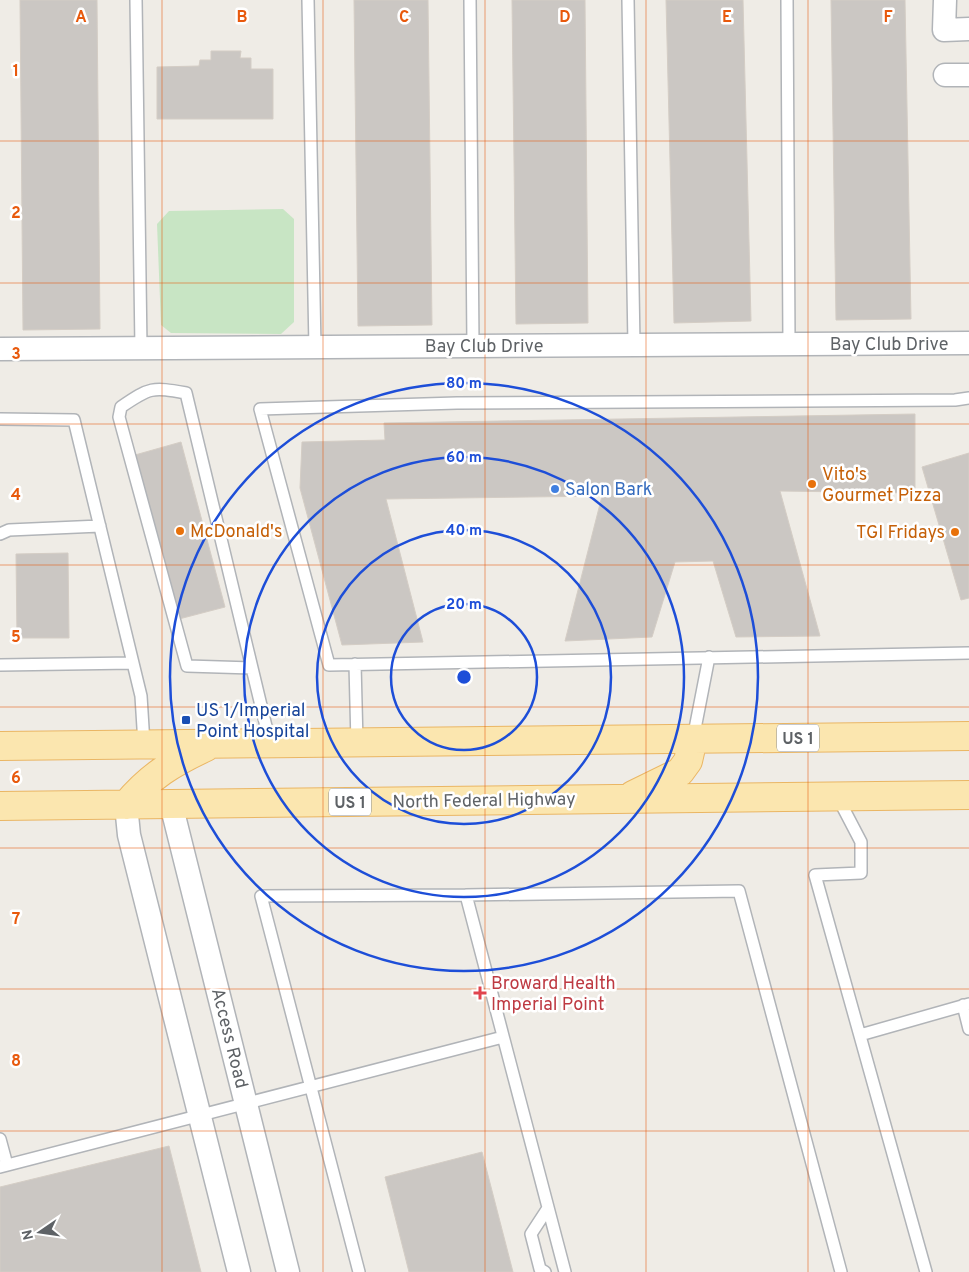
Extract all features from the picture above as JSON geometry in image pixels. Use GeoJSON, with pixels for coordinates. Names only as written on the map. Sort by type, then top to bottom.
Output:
{"type":"FeatureCollection","features":[{"type":"Feature","properties":{"kind":"main road","name":"US 1"},"geometry":{"type":"LineString","coordinates":[[0,746],[969,736]]}},
{"type":"Feature","properties":{"kind":"main road"},"geometry":{"type":"LineString","coordinates":[[625,798],[680,772],[688,761],[693,739]]}},
{"type":"Feature","properties":{"kind":"main road"},"geometry":{"type":"LineString","coordinates":[[82,805],[116,790],[129,780],[138,769],[144,744]]}},
{"type":"Feature","properties":{"kind":"main road"},"geometry":{"type":"LineString","coordinates":[[126,804],[143,784],[161,770],[212,744]]}},
{"type":"Feature","properties":{"kind":"main road","name":"North Federal Highway"},"geometry":{"type":"LineString","coordinates":[[0,806],[969,795]]}},
{"type":"Feature","properties":{"kind":"street"},"geometry":{"type":"LineString","coordinates":[[945,0],[944,30],[969,29]]}},
{"type":"Feature","properties":{"kind":"street"},"geometry":{"type":"LineString","coordinates":[[945,75],[969,75]]}},
{"type":"Feature","properties":{"kind":"street","name":"Bay Club Drive"},"geometry":{"type":"LineString","coordinates":[[0,350],[969,343]]}},
{"type":"Feature","properties":{"kind":"street"},"geometry":{"type":"LineString","coordinates":[[126,804],[130,835],[239,1272]]}},
{"type":"Feature","properties":{"kind":"street","name":"Access Road"},"geometry":{"type":"LineString","coordinates":[[171,804],[288,1272]]}},
{"type":"Feature","properties":{"kind":"lane"},"geometry":{"type":"LineString","coordinates":[[136,0],[141,348]]}},
{"type":"Feature","properties":{"kind":"lane"},"geometry":{"type":"LineString","coordinates":[[308,0],[315,347]]}},
{"type":"Feature","properties":{"kind":"lane"},"geometry":{"type":"LineString","coordinates":[[470,0],[473,346]]}},
{"type":"Feature","properties":{"kind":"lane"},"geometry":{"type":"LineString","coordinates":[[628,0],[634,345]]}},
{"type":"Feature","properties":{"kind":"lane"},"geometry":{"type":"LineString","coordinates":[[787,0],[789,344]]}},
{"type":"Feature","properties":{"kind":"lane"},"geometry":{"type":"LineString","coordinates":[[252,668],[187,666],[119,417],[121,407],[144,391],[158,388],[186,393],[252,668],[270,744]]}},
{"type":"Feature","properties":{"kind":"lane"},"geometry":{"type":"LineString","coordinates":[[969,398],[945,400],[457,403],[260,409],[329,665],[969,653]]}},
{"type":"Feature","properties":{"kind":"lane"},"geometry":{"type":"LineString","coordinates":[[0,419],[74,420],[141,696],[144,744]]}},
{"type":"Feature","properties":{"kind":"lane"},"geometry":{"type":"LineString","coordinates":[[0,534],[9,530],[100,526]]}},
{"type":"Feature","properties":{"kind":"lane"},"geometry":{"type":"LineString","coordinates":[[693,739],[709,658]]}},
{"type":"Feature","properties":{"kind":"lane"},"geometry":{"type":"LineString","coordinates":[[0,665],[133,663]]}},
{"type":"Feature","properties":{"kind":"lane"},"geometry":{"type":"LineString","coordinates":[[355,664],[357,743]]}},
{"type":"Feature","properties":{"kind":"lane"},"geometry":{"type":"LineString","coordinates":[[837,796],[861,842],[861,873],[815,876],[926,1272]]}},
{"type":"Feature","properties":{"kind":"lane"},"geometry":{"type":"LineString","coordinates":[[359,1272],[261,896],[739,892],[841,1272]]}},
{"type":"Feature","properties":{"kind":"lane"},"geometry":{"type":"LineString","coordinates":[[466,895],[565,1272]]}},
{"type":"Feature","properties":{"kind":"lane"},"geometry":{"type":"LineString","coordinates":[[860,1035],[966,1005],[969,1029]]}},
{"type":"Feature","properties":{"kind":"lane"},"geometry":{"type":"LineString","coordinates":[[0,1139],[4,1166],[200,1117],[503,1037]]}},
{"type":"Feature","properties":{"kind":"lane"},"geometry":{"type":"LineString","coordinates":[[545,1272],[540,1269],[531,1234],[548,1208]]}},
{"type":"Feature","properties":{"kind":"green space"},"geometry":{"type":"Polygon","coordinates":[[[283,209],[294,219],[294,322],[281,334],[171,333],[161,325],[157,224],[169,211],[283,209]]]}},
{"type":"Feature","properties":{"kind":"building"},"geometry":{"type":"Polygon","coordinates":[[[20,0],[97,0],[100,329],[23,330],[20,0]]]}},
{"type":"Feature","properties":{"kind":"building"},"geometry":{"type":"Polygon","coordinates":[[[354,0],[428,0],[432,325],[358,326],[354,0]]]}},
{"type":"Feature","properties":{"kind":"building"},"geometry":{"type":"Polygon","coordinates":[[[512,0],[585,0],[588,323],[516,324],[512,0]]]}},
{"type":"Feature","properties":{"kind":"building"},"geometry":{"type":"Polygon","coordinates":[[[666,0],[743,0],[751,321],[674,323],[666,0]]]}},
{"type":"Feature","properties":{"kind":"building"},"geometry":{"type":"Polygon","coordinates":[[[831,0],[905,0],[911,319],[836,320],[831,0]]]}},
{"type":"Feature","properties":{"kind":"building"},"geometry":{"type":"Polygon","coordinates":[[[211,51],[241,51],[240,58],[251,58],[251,69],[273,69],[273,119],[157,119],[157,67],[199,66],[200,60],[211,60],[211,51]]]}},
{"type":"Feature","properties":{"kind":"building"},"geometry":{"type":"Polygon","coordinates":[[[915,414],[915,493],[780,491],[820,636],[736,637],[713,561],[675,562],[652,637],[565,641],[602,496],[386,499],[423,642],[342,645],[300,488],[302,442],[385,440],[384,423],[915,414]]]}},
{"type":"Feature","properties":{"kind":"building","name":"McDonald's"},"geometry":{"type":"Polygon","coordinates":[[[181,442],[225,607],[179,619],[135,455],[181,442]]]}},
{"type":"Feature","properties":{"kind":"building","name":"TGI Fridays"},"geometry":{"type":"Polygon","coordinates":[[[969,453],[969,598],[961,600],[922,467],[969,453]]]}},
{"type":"Feature","properties":{"kind":"building"},"geometry":{"type":"Polygon","coordinates":[[[68,553],[69,638],[17,638],[16,554],[68,553]]]}},
{"type":"Feature","properties":{"kind":"building"},"geometry":{"type":"Polygon","coordinates":[[[169,1146],[201,1272],[0,1272],[0,1187],[169,1146]]]}},
{"type":"Feature","properties":{"kind":"building"},"geometry":{"type":"Polygon","coordinates":[[[482,1152],[513,1272],[409,1272],[385,1177],[482,1152]]]}},
{"type":"Feature","properties":{"kind":"place","name":"Vito's Gourmet Pizza"},"geometry":{"type":"Point","coordinates":[812,484]}},
{"type":"Feature","properties":{"kind":"place","name":"Salon Bark"},"geometry":{"type":"Point","coordinates":[555,489]}},
{"type":"Feature","properties":{"kind":"place","name":"McDonald's"},"geometry":{"type":"Point","coordinates":[180,531]}},
{"type":"Feature","properties":{"kind":"place","name":"TGI Fridays"},"geometry":{"type":"Point","coordinates":[955,532]}},
{"type":"Feature","properties":{"kind":"place","name":"US 1/Imperial Point Hospital"},"geometry":{"type":"Point","coordinates":[186,720]}},
{"type":"Feature","properties":{"kind":"place","name":"Broward Health Imperial Point"},"geometry":{"type":"Point","coordinates":[480,993]}}]}
